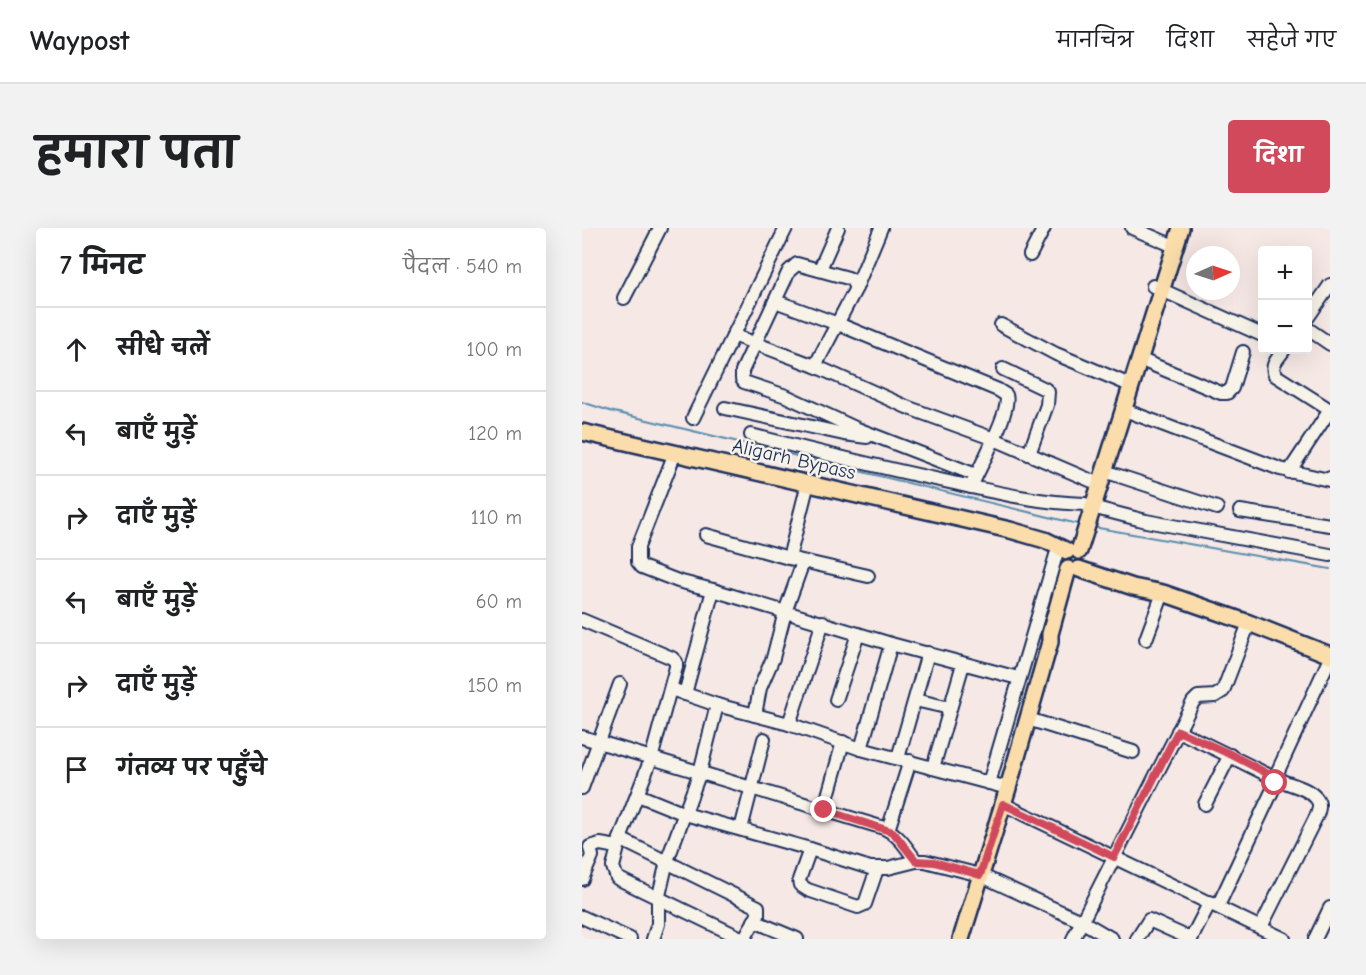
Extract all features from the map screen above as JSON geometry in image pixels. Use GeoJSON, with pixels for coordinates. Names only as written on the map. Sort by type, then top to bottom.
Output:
{"type":"FeatureCollection","features":[{"type":"Feature","properties":{"kind":"main road"},"geometry":{"type":"LineString","coordinates":[[961,939],[1028,719],[1072,556],[1122,409],[1126,383],[1139,359],[1172,228]]}},
{"type":"Feature","properties":{"kind":"main road"},"geometry":{"type":"LineString","coordinates":[[1098,476],[1157,288],[1181,228]]}},
{"type":"Feature","properties":{"kind":"main road","name":"Aligarh Bypass"},"geometry":{"type":"LineString","coordinates":[[582,432],[995,528],[1041,548],[1072,556],[1133,587],[1159,592],[1249,623],[1330,656]]}},
{"type":"Feature","properties":{"kind":"street"},"geometry":{"type":"LineString","coordinates":[[624,298],[660,228]]}},
{"type":"Feature","properties":{"kind":"street"},"geometry":{"type":"LineString","coordinates":[[693,418],[786,228]]}},
{"type":"Feature","properties":{"kind":"street"},"geometry":{"type":"LineString","coordinates":[[820,269],[838,228]]}},
{"type":"Feature","properties":{"kind":"street"},"geometry":{"type":"LineString","coordinates":[[815,366],[856,288],[881,228]]}},
{"type":"Feature","properties":{"kind":"street"},"geometry":{"type":"LineString","coordinates":[[1030,255],[1044,228]]}},
{"type":"Feature","properties":{"kind":"street"},"geometry":{"type":"LineString","coordinates":[[1132,228],[1167,243]]}},
{"type":"Feature","properties":{"kind":"street"},"geometry":{"type":"LineString","coordinates":[[856,288],[852,280],[848,278],[801,264],[793,265],[742,371],[742,379],[744,382],[786,396],[880,438],[976,475]]}},
{"type":"Feature","properties":{"kind":"street"},"geometry":{"type":"LineString","coordinates":[[1157,288],[1258,333]]}},
{"type":"Feature","properties":{"kind":"street"},"geometry":{"type":"LineString","coordinates":[[1312,312],[1329,290]]}},
{"type":"Feature","properties":{"kind":"street"},"geometry":{"type":"LineString","coordinates":[[775,301],[838,324],[1002,392],[1008,399],[1007,404],[994,439],[971,487]]}},
{"type":"Feature","properties":{"kind":"street"},"geometry":{"type":"LineString","coordinates":[[1001,326],[1056,354],[1126,383]]}},
{"type":"Feature","properties":{"kind":"street"},"geometry":{"type":"LineString","coordinates":[[1312,332],[1330,344]]}},
{"type":"Feature","properties":{"kind":"street"},"geometry":{"type":"LineString","coordinates":[[733,335],[815,366],[909,408],[1029,454],[1098,476],[1217,508]]}},
{"type":"Feature","properties":{"kind":"street"},"geometry":{"type":"LineString","coordinates":[[1139,359],[1221,393],[1227,393],[1232,388],[1243,352]]}},
{"type":"Feature","properties":{"kind":"street"},"geometry":{"type":"LineString","coordinates":[[1281,354],[1273,365],[1272,370],[1275,375],[1330,410],[1289,472]]}},
{"type":"Feature","properties":{"kind":"street"},"geometry":{"type":"LineString","coordinates":[[1004,369],[1047,392],[1047,405],[1029,454]]}},
{"type":"Feature","properties":{"kind":"street"},"geometry":{"type":"LineString","coordinates":[[725,408],[844,434],[880,438]]}},
{"type":"Feature","properties":{"kind":"street"},"geometry":{"type":"LineString","coordinates":[[1122,409],[1289,472],[1330,479]]}},
{"type":"Feature","properties":{"kind":"street"},"geometry":{"type":"LineString","coordinates":[[751,435],[971,487],[1146,522],[1330,555]]}},
{"type":"Feature","properties":{"kind":"street"},"geometry":{"type":"LineString","coordinates":[[675,453],[638,546],[638,562],[642,567],[678,581],[823,622],[891,644],[1018,678]]}},
{"type":"Feature","properties":{"kind":"street"},"geometry":{"type":"LineString","coordinates":[[789,558],[808,483]]}},
{"type":"Feature","properties":{"kind":"street"},"geometry":{"type":"LineString","coordinates":[[1240,511],[1330,525]]}},
{"type":"Feature","properties":{"kind":"street"},"geometry":{"type":"LineString","coordinates":[[706,535],[802,562],[868,576]]}},
{"type":"Feature","properties":{"kind":"street"},"geometry":{"type":"LineString","coordinates":[[989,783],[1018,678],[1072,556]]}},
{"type":"Feature","properties":{"kind":"street"},"geometry":{"type":"LineString","coordinates":[[755,715],[760,688],[773,658],[802,562]]}},
{"type":"Feature","properties":{"kind":"street"},"geometry":{"type":"LineString","coordinates":[[685,694],[713,590]]}},
{"type":"Feature","properties":{"kind":"street"},"geometry":{"type":"LineString","coordinates":[[1146,639],[1159,592]]}},
{"type":"Feature","properties":{"kind":"street"},"geometry":{"type":"LineString","coordinates":[[582,620],[672,658],[676,662],[671,689],[651,759],[619,843],[613,867],[617,878],[658,900],[744,939],[759,912],[756,905],[667,861],[619,843],[586,844],[592,856],[582,879]]}},
{"type":"Feature","properties":{"kind":"street"},"geometry":{"type":"LineString","coordinates":[[789,724],[823,622]]}},
{"type":"Feature","properties":{"kind":"street"},"geometry":{"type":"LineString","coordinates":[[1073,939],[1178,731],[1198,697],[1215,696],[1223,691],[1249,623]]}},
{"type":"Feature","properties":{"kind":"street"},"geometry":{"type":"LineString","coordinates":[[836,700],[858,634]]}},
{"type":"Feature","properties":{"kind":"street"},"geometry":{"type":"LineString","coordinates":[[861,748],[891,644]]}},
{"type":"Feature","properties":{"kind":"street"},"geometry":{"type":"LineString","coordinates":[[888,830],[915,700],[928,653]]}},
{"type":"Feature","properties":{"kind":"street"},"geometry":{"type":"LineString","coordinates":[[1137,939],[1149,920],[1191,939],[1214,904],[1274,787],[1302,716],[1330,656]]}},
{"type":"Feature","properties":{"kind":"street"},"geometry":{"type":"LineString","coordinates":[[933,768],[963,664]]}},
{"type":"Feature","properties":{"kind":"street"},"geometry":{"type":"LineString","coordinates":[[582,788],[620,684]]}},
{"type":"Feature","properties":{"kind":"street"},"geometry":{"type":"LineString","coordinates":[[671,689],[861,748],[1008,788]]}},
{"type":"Feature","properties":{"kind":"street"},"geometry":{"type":"LineString","coordinates":[[915,700],[950,708]]}},
{"type":"Feature","properties":{"kind":"street"},"geometry":{"type":"LineString","coordinates":[[653,939],[660,917],[658,900],[667,861],[700,772],[717,705]]}},
{"type":"Feature","properties":{"kind":"street"},"geometry":{"type":"LineString","coordinates":[[1028,719],[1133,752]]}},
{"type":"Feature","properties":{"kind":"street"},"geometry":{"type":"LineString","coordinates":[[1178,731],[1324,801],[1319,807],[1262,927]]}},
{"type":"Feature","properties":{"kind":"street"},"geometry":{"type":"LineString","coordinates":[[582,737],[888,830],[900,839],[916,861]]}},
{"type":"Feature","properties":{"kind":"street"},"geometry":{"type":"LineString","coordinates":[[741,830],[764,739]]}},
{"type":"Feature","properties":{"kind":"street"},"geometry":{"type":"LineString","coordinates":[[824,810],[843,742]]}},
{"type":"Feature","properties":{"kind":"street"},"geometry":{"type":"LineString","coordinates":[[1205,804],[1230,754]]}},
{"type":"Feature","properties":{"kind":"street"},"geometry":{"type":"LineString","coordinates":[[638,795],[685,814],[877,869],[916,861],[934,862],[980,875],[1083,922],[1112,939]]}},
{"type":"Feature","properties":{"kind":"street"},"geometry":{"type":"LineString","coordinates":[[1003,804],[1284,939]]}},
{"type":"Feature","properties":{"kind":"street"},"geometry":{"type":"LineString","coordinates":[[810,849],[799,880],[800,885],[808,890],[858,907],[865,904],[877,869]]}},
{"type":"Feature","properties":{"kind":"street"},"geometry":{"type":"LineString","coordinates":[[1315,939],[1330,908]]}},
{"type":"Feature","properties":{"kind":"street"},"geometry":{"type":"LineString","coordinates":[[582,917],[627,938]]}},
{"type":"Feature","properties":{"kind":"street"},"geometry":{"type":"LineString","coordinates":[[754,921],[797,939]]}},
{"type":"Feature","properties":{"kind":"waterway"},"geometry":{"type":"LineString","coordinates":[[582,402],[610,411],[1082,525]]}},
{"type":"Feature","properties":{"kind":"waterway"},"geometry":{"type":"LineString","coordinates":[[1093,527],[1330,569]]}},
{"type":"Feature","properties":{"kind":"route"},"geometry":{"type":"LineString","coordinates":[[824,810],[893,832],[916,861],[934,862],[980,875],[1003,804],[1114,857],[1178,731],[1276,778],[1275,783]]}}]}
